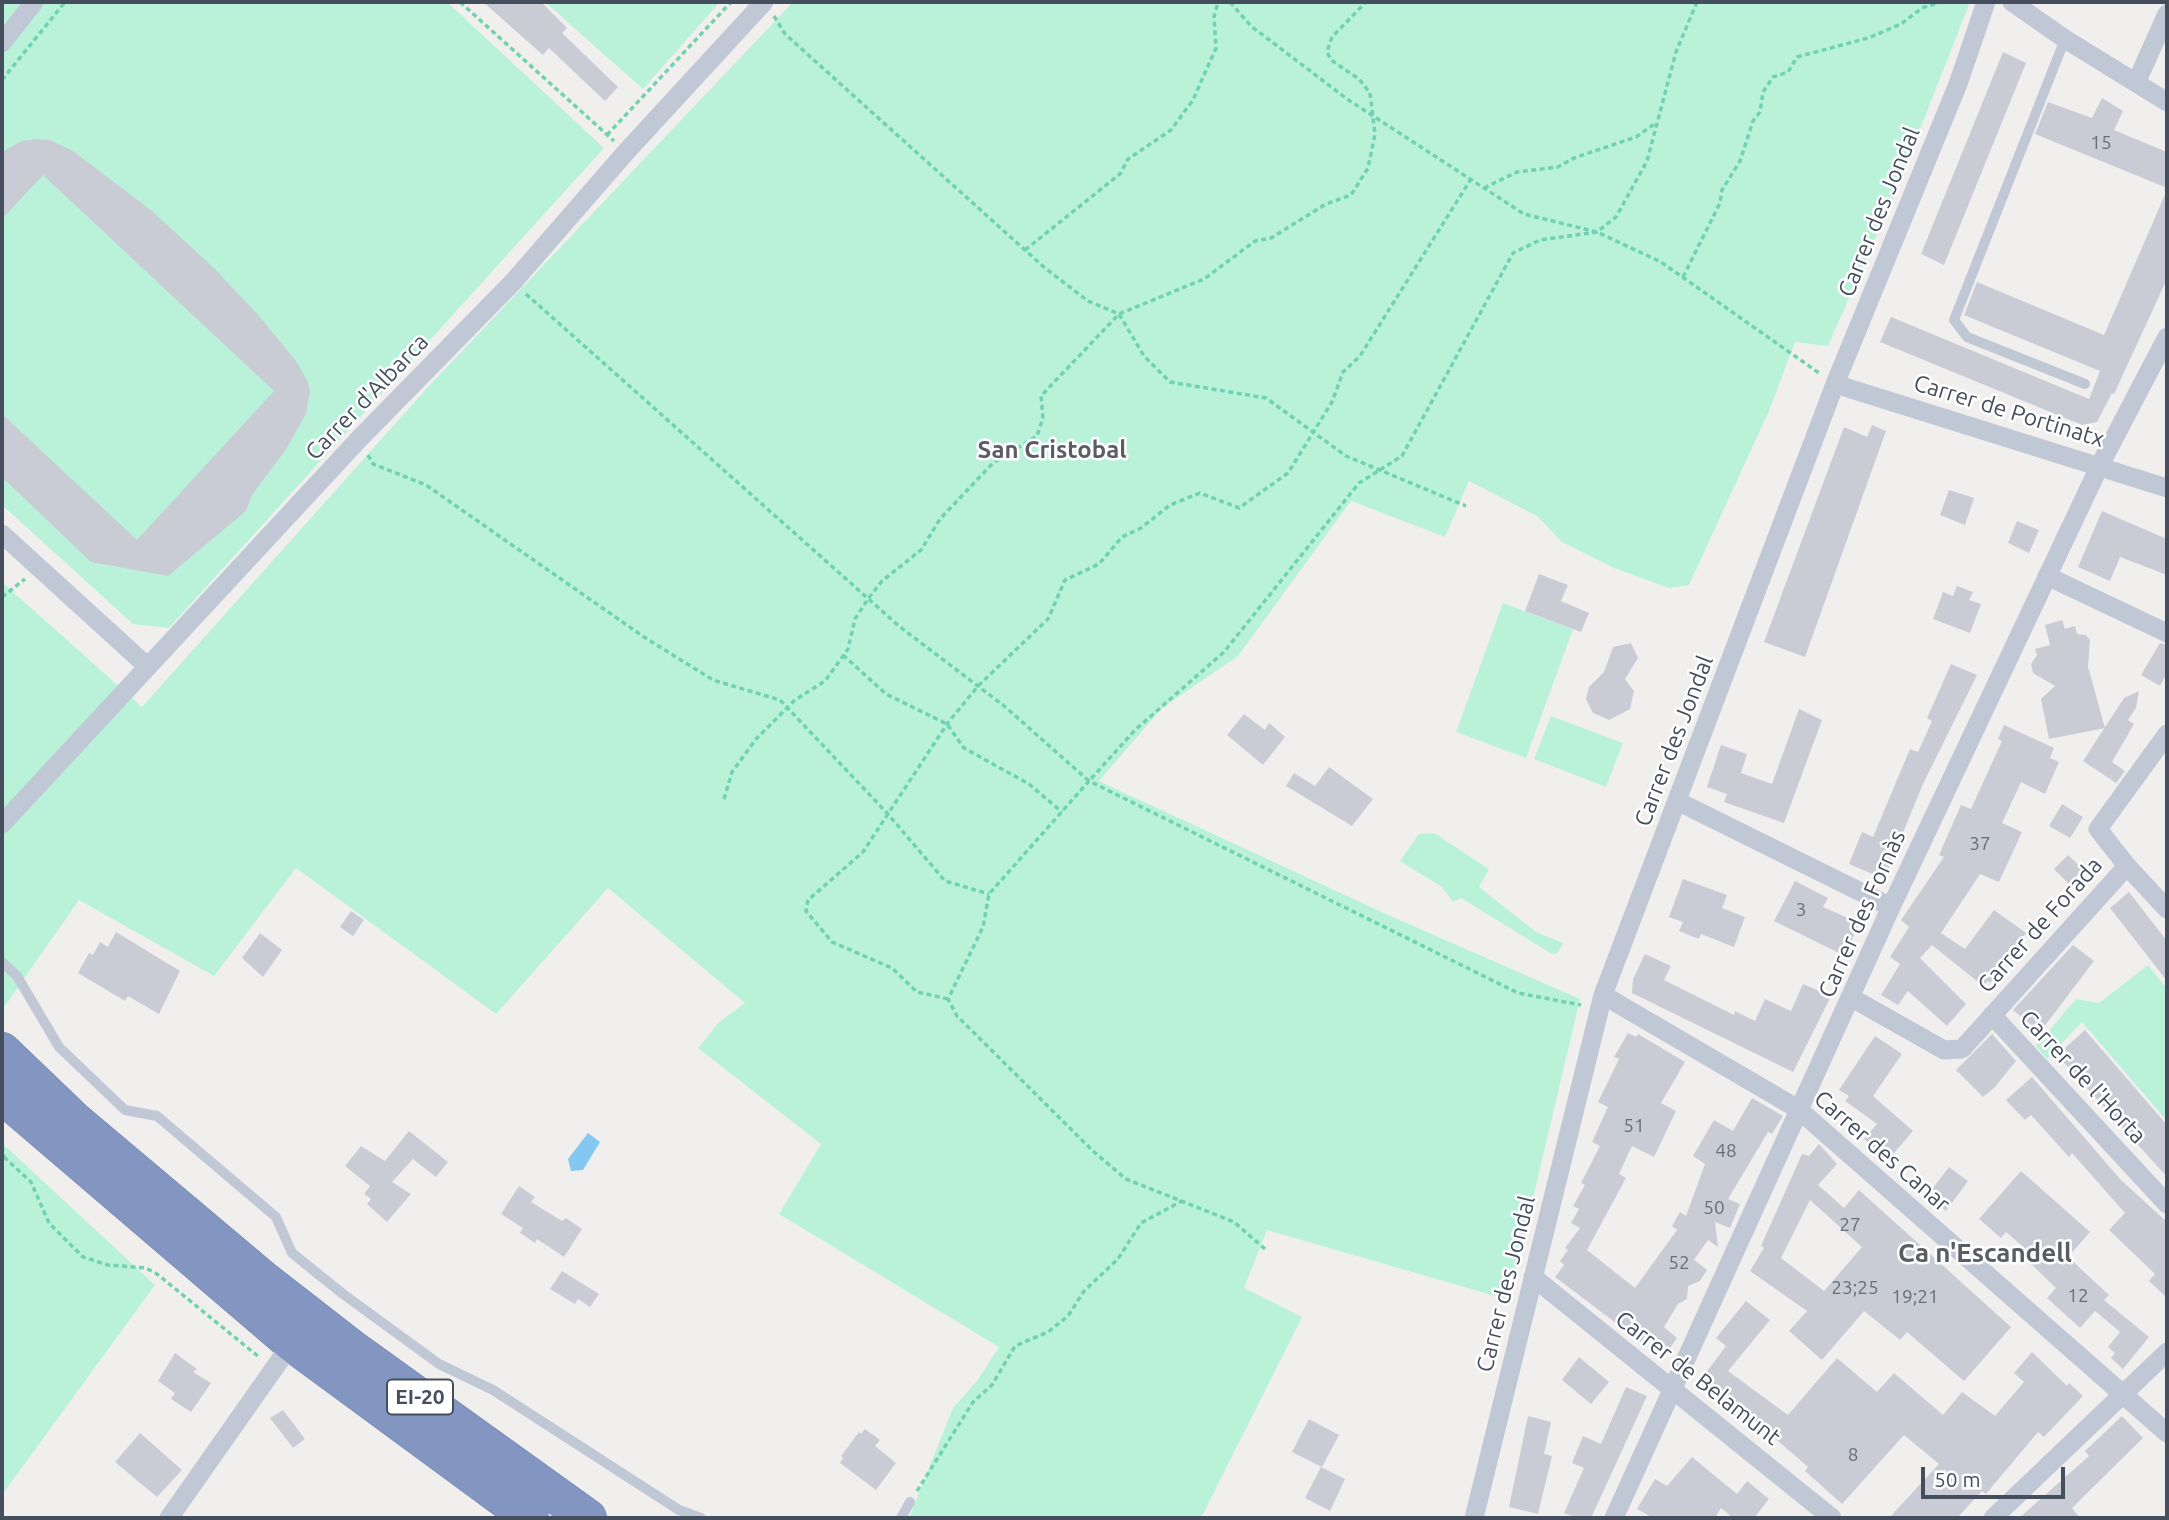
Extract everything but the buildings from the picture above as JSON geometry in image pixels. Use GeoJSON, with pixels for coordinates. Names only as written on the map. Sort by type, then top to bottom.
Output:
{"type":"FeatureCollection","features":[{"type":"Feature","properties":{"kind":"highway","name":"EI-20"},"geometry":{"type":"LineString","coordinates":[[2,1051],[74,1120],[264,1280],[354,1350],[586,1516]]}},
{"type":"Feature","properties":{"kind":"highway","name":"EI-20"},"geometry":{"type":"LineString","coordinates":[[2,1095],[283,1356],[530,1518]]}},
{"type":"Feature","properties":{"kind":"street"},"geometry":{"type":"LineString","coordinates":[[2,43],[34,2]]}},
{"type":"Feature","properties":{"kind":"street","name":"Carrer des Jondal"},"geometry":{"type":"LineString","coordinates":[[1478,1517],[1533,1277],[1602,1002],[1835,384],[1958,84],[1986,2]]}},
{"type":"Feature","properties":{"kind":"street"},"geometry":{"type":"LineString","coordinates":[[2012,2],[2065,39],[2167,102]]}},
{"type":"Feature","properties":{"kind":"street","name":"Carrer d'Albarca"},"geometry":{"type":"LineString","coordinates":[[2,824],[360,438],[513,282],[626,152],[768,8]]}},
{"type":"Feature","properties":{"kind":"street"},"geometry":{"type":"LineString","coordinates":[[2136,83],[2167,14]]}},
{"type":"Feature","properties":{"kind":"street","name":"Carrer des Fornàs"},"geometry":{"type":"LineString","coordinates":[[1614,1518],[1891,907],[2100,465],[2167,337]]}},
{"type":"Feature","properties":{"kind":"street","name":"Carrer de Portinatx"},"geometry":{"type":"LineString","coordinates":[[1835,384],[2167,488]]}},
{"type":"Feature","properties":{"kind":"street"},"geometry":{"type":"LineString","coordinates":[[2,534],[148,667]]}},
{"type":"Feature","properties":{"kind":"street"},"geometry":{"type":"LineString","coordinates":[[2047,576],[2167,633]]}},
{"type":"Feature","properties":{"kind":"street","name":"Carrer de Forada"},"geometry":{"type":"LineString","coordinates":[[1992,1015],[2127,866],[2098,830],[2167,733]]}},
{"type":"Feature","properties":{"kind":"street"},"geometry":{"type":"LineString","coordinates":[[1677,801],[1891,907]]}},
{"type":"Feature","properties":{"kind":"street"},"geometry":{"type":"LineString","coordinates":[[2127,866],[2167,909]]}},
{"type":"Feature","properties":{"kind":"street","name":"Carrer de l'Horta"},"geometry":{"type":"LineString","coordinates":[[1852,998],[1944,1050],[1962,1049],[1992,1015],[2167,1205]]}},
{"type":"Feature","properties":{"kind":"street","name":"Carrer des Canar"},"geometry":{"type":"LineString","coordinates":[[1602,1002],[1798,1109],[2167,1433]]}},
{"type":"Feature","properties":{"kind":"street","name":"Carrer de Belamunt"},"geometry":{"type":"LineString","coordinates":[[1533,1277],[1832,1518]]}},
{"type":"Feature","properties":{"kind":"street"},"geometry":{"type":"LineString","coordinates":[[1993,1518],[2167,1352]]}},
{"type":"Feature","properties":{"kind":"street"},"geometry":{"type":"LineString","coordinates":[[169,1518],[283,1356]]}},
{"type":"Feature","properties":{"kind":"lane"},"geometry":{"type":"LineString","coordinates":[[2065,39],[1954,320],[1968,337],[2085,384]]}},
{"type":"Feature","properties":{"kind":"lane"},"geometry":{"type":"LineString","coordinates":[[2,961],[17,976],[59,1047],[125,1110],[157,1116],[276,1217],[292,1253],[343,1294],[439,1364],[493,1390],[679,1510],[701,1518]]}},
{"type":"Feature","properties":{"kind":"lane"},"geometry":{"type":"LineString","coordinates":[[901,1518],[910,1502]]}},
{"type":"Feature","properties":{"kind":"path"},"geometry":{"type":"LineString","coordinates":[[2,80],[65,2]]}},
{"type":"Feature","properties":{"kind":"path"},"geometry":{"type":"LineString","coordinates":[[460,2],[626,152]]}},
{"type":"Feature","properties":{"kind":"path"},"geometry":{"type":"LineString","coordinates":[[607,135],[731,2]]}},
{"type":"Feature","properties":{"kind":"path"},"geometry":{"type":"LineString","coordinates":[[1169,2],[1181,2]]}},
{"type":"Feature","properties":{"kind":"path"},"geometry":{"type":"LineString","coordinates":[[1025,250],[1120,174],[1128,159],[1171,130],[1192,100],[1216,48],[1214,17],[1218,2]]}},
{"type":"Feature","properties":{"kind":"path"},"geometry":{"type":"LineString","coordinates":[[1230,2],[1251,26],[1371,114],[1524,214],[1597,232],[1661,261],[1835,384]]}},
{"type":"Feature","properties":{"kind":"path"},"geometry":{"type":"LineString","coordinates":[[724,799],[732,772],[756,739],[787,708],[825,681],[843,655],[855,619],[882,581],[921,550],[940,519],[993,463],[1037,436],[1043,418],[1041,397],[1119,314],[1204,279],[1255,242],[1271,238],[1326,204],[1351,195],[1368,168],[1375,134],[1370,93],[1359,79],[1331,60],[1327,52],[1332,37],[1366,2]]}},
{"type":"Feature","properties":{"kind":"path"},"geometry":{"type":"LineString","coordinates":[[948,999],[983,927],[989,894],[1135,730],[1224,652],[1359,483],[1402,456],[1513,253],[1540,240],[1597,232],[1616,217],[1647,161],[1676,52],[1697,2]]}},
{"type":"Feature","properties":{"kind":"path"},"geometry":{"type":"LineString","coordinates":[[1683,277],[1720,202],[1721,190],[1740,161],[1753,121],[1759,112],[1763,92],[1773,77],[1788,72],[1797,57],[1868,38],[1901,24],[1922,8],[1941,2]]}},
{"type":"Feature","properties":{"kind":"path"},"geometry":{"type":"LineString","coordinates":[[768,8],[785,34],[1025,250],[1088,301],[1119,314],[1144,356],[1170,382],[1266,398],[1346,456],[1466,506]]}},
{"type":"Feature","properties":{"kind":"path"},"geometry":{"type":"LineString","coordinates":[[1484,188],[1517,172],[1558,167],[1574,158],[1636,137],[1658,121]]}},
{"type":"Feature","properties":{"kind":"path"},"geometry":{"type":"LineString","coordinates":[[1265,1249],[1234,1222],[1126,1179],[1094,1152],[957,1016],[948,999],[917,992],[892,968],[832,942],[806,911],[808,900],[863,852],[947,724],[978,686],[1048,619],[1065,580],[1100,564],[1122,537],[1141,528],[1170,505],[1200,493],[1239,508],[1287,473],[1332,402],[1343,372],[1360,356],[1471,180]]}},
{"type":"Feature","properties":{"kind":"path"},"geometry":{"type":"LineString","coordinates":[[513,282],[900,627],[978,686],[1089,780],[1518,993],[1602,1002]]}},
{"type":"Feature","properties":{"kind":"path"},"geometry":{"type":"LineString","coordinates":[[360,438],[373,464],[426,485],[645,637],[713,680],[780,700],[887,813],[945,881],[989,894]]}},
{"type":"Feature","properties":{"kind":"path"},"geometry":{"type":"LineString","coordinates":[[2,597],[20,585],[37,566]]}},
{"type":"Feature","properties":{"kind":"path"},"geometry":{"type":"LineString","coordinates":[[843,655],[886,694],[947,724],[964,748],[1029,784],[1062,812]]}},
{"type":"Feature","properties":{"kind":"path"},"geometry":{"type":"LineString","coordinates":[[2,1146],[3,1159],[32,1182],[49,1223],[83,1256],[108,1265],[146,1268],[158,1274],[217,1325],[283,1356]]}},
{"type":"Feature","properties":{"kind":"path"},"geometry":{"type":"LineString","coordinates":[[910,1502],[973,1402],[992,1385],[1015,1346],[1048,1332],[1068,1317],[1084,1291],[1118,1259],[1141,1223],[1182,1201]]}},
{"type":"Feature","properties":{"kind":"green space"},"geometry":{"type":"Polygon","coordinates":[[[2,2],[447,2],[604,148],[169,628],[133,624],[2,505],[2,2]]]}},
{"type":"Feature","properties":{"kind":"green space"},"geometry":{"type":"Polygon","coordinates":[[[545,2],[720,2],[643,89],[545,2]]]}},
{"type":"Feature","properties":{"kind":"green space"},"geometry":{"type":"Polygon","coordinates":[[[793,2],[1970,2],[1895,193],[1828,346],[1795,342],[1769,411],[1689,585],[1669,588],[1614,568],[1562,542],[1537,516],[1469,481],[1445,537],[1351,501],[1238,656],[1162,708],[1099,781],[1386,914],[1580,999],[1509,1300],[1267,1230],[1244,1288],[1302,1317],[1201,1518],[909,1518],[953,1408],[977,1381],[999,1347],[779,1214],[821,1144],[698,1048],[719,1022],[745,1003],[608,888],[496,1014],[296,868],[214,976],[79,900],[2,1010],[2,582],[142,707],[427,388],[793,2]]]}},
{"type":"Feature","properties":{"kind":"green space"},"geometry":{"type":"Polygon","coordinates":[[[1503,603],[1573,629],[1526,758],[1456,732],[1503,603]]]}},
{"type":"Feature","properties":{"kind":"green space"},"geometry":{"type":"Polygon","coordinates":[[[1551,716],[1623,743],[1606,787],[1534,759],[1551,716]]]}},
{"type":"Feature","properties":{"kind":"green space"},"geometry":{"type":"Polygon","coordinates":[[[1434,833],[1489,869],[1479,887],[1536,932],[1563,943],[1558,953],[1552,954],[1461,898],[1453,902],[1442,887],[1400,861],[1419,834],[1434,833]]]}},
{"type":"Feature","properties":{"kind":"green space"},"geometry":{"type":"Polygon","coordinates":[[[2148,965],[2167,989],[2167,1121],[2082,1022],[2047,1059],[2036,1046],[2076,999],[2099,1003],[2148,965]]]}},
{"type":"Feature","properties":{"kind":"green space"},"geometry":{"type":"Polygon","coordinates":[[[2,1143],[155,1285],[2,1495],[2,1143]]]}},
{"type":"Feature","properties":{"kind":"water"},"geometry":{"type":"Polygon","coordinates":[[[588,1133],[600,1142],[583,1170],[571,1171],[568,1159],[588,1133]]]}},
{"type":"Feature","properties":{"kind":"district","name":"San Cristobal"},"geometry":{"type":"Point","coordinates":[1052,450]}},
{"type":"Feature","properties":{"kind":"district","name":"Ca n'Escandell"},"geometry":{"type":"Point","coordinates":[1985,1253]}}]}
